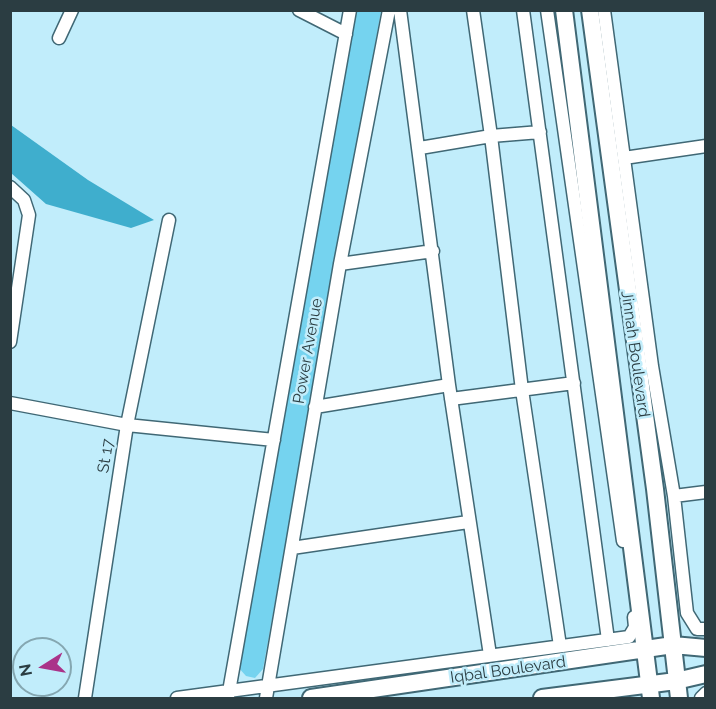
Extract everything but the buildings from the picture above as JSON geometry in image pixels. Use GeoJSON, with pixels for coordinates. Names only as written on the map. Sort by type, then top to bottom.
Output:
{"type":"FeatureCollection","features":[{"type":"Feature","properties":{"kind":"street"},"geometry":{"type":"LineString","coordinates":[[58,38],[72,10]]}},
{"type":"Feature","properties":{"kind":"street"},"geometry":{"type":"LineString","coordinates":[[299,10],[346,34]]}},
{"type":"Feature","properties":{"kind":"street","name":"Power Avenue"},"geometry":{"type":"LineString","coordinates":[[228,694],[350,10]]}},
{"type":"Feature","properties":{"kind":"street","name":"Power Avenue"},"geometry":{"type":"LineString","coordinates":[[267,692],[340,264],[389,10]]}},
{"type":"Feature","properties":{"kind":"street"},"geometry":{"type":"LineString","coordinates":[[400,10],[420,148],[449,385],[489,655]]}},
{"type":"Feature","properties":{"kind":"street"},"geometry":{"type":"LineString","coordinates":[[473,10],[522,390],[560,646]]}},
{"type":"Feature","properties":{"kind":"street"},"geometry":{"type":"LineString","coordinates":[[523,10],[608,640]]}},
{"type":"Feature","properties":{"kind":"street"},"geometry":{"type":"LineString","coordinates":[[177,699],[267,692],[489,655],[629,637],[635,627],[546,10]]}},
{"type":"Feature","properties":{"kind":"street","name":"Jinnah Boulevard"},"geometry":{"type":"LineString","coordinates":[[564,10],[650,691]]}},
{"type":"Feature","properties":{"kind":"street","name":"Jinnah Boulevard"},"geometry":{"type":"LineString","coordinates":[[590,10],[655,489],[679,699]]}},
{"type":"Feature","properties":{"kind":"street"},"geometry":{"type":"LineString","coordinates":[[604,10],[652,366],[674,496],[687,613],[697,629],[705,629]]}},
{"type":"Feature","properties":{"kind":"street"},"geometry":{"type":"LineString","coordinates":[[420,148],[491,136],[540,132]]}},
{"type":"Feature","properties":{"kind":"street"},"geometry":{"type":"LineString","coordinates":[[624,158],[705,146]]}},
{"type":"Feature","properties":{"kind":"street"},"geometry":{"type":"LineString","coordinates":[[10,187],[24,200],[29,215],[10,342]]}},
{"type":"Feature","properties":{"kind":"street","name":"St 17"},"geometry":{"type":"LineString","coordinates":[[85,699],[127,425],[169,220]]}},
{"type":"Feature","properties":{"kind":"street"},"geometry":{"type":"LineString","coordinates":[[340,264],[433,251]]}},
{"type":"Feature","properties":{"kind":"street"},"geometry":{"type":"LineString","coordinates":[[451,399],[574,383]]}},
{"type":"Feature","properties":{"kind":"street"},"geometry":{"type":"LineString","coordinates":[[315,407],[449,385]]}},
{"type":"Feature","properties":{"kind":"street"},"geometry":{"type":"LineString","coordinates":[[10,403],[127,425],[274,440]]}},
{"type":"Feature","properties":{"kind":"street"},"geometry":{"type":"LineString","coordinates":[[674,496],[705,492]]}},
{"type":"Feature","properties":{"kind":"street"},"geometry":{"type":"LineString","coordinates":[[292,548],[468,522]]}},
{"type":"Feature","properties":{"kind":"street","name":"Iqbal Boulevard"},"geometry":{"type":"LineString","coordinates":[[311,699],[673,645],[705,648]]}},
{"type":"Feature","properties":{"kind":"street","name":"Iqbal Boulevard"},"geometry":{"type":"LineString","coordinates":[[542,699],[650,691],[676,681],[705,674]]}},
{"type":"Feature","properties":{"kind":"street"},"geometry":{"type":"LineString","coordinates":[[701,699],[705,693]]}},
{"type":"Feature","properties":{"kind":"shaded area"},"geometry":{"type":"Polygon","coordinates":[[[354,11],[381,11],[263,669],[255,678],[246,676],[238,667],[354,11]]]}},
{"type":"Feature","properties":{"kind":"shaded area"},"geometry":{"type":"Polygon","coordinates":[[[11,125],[88,180],[154,220],[131,228],[46,204],[11,173],[11,125]]]}}]}
